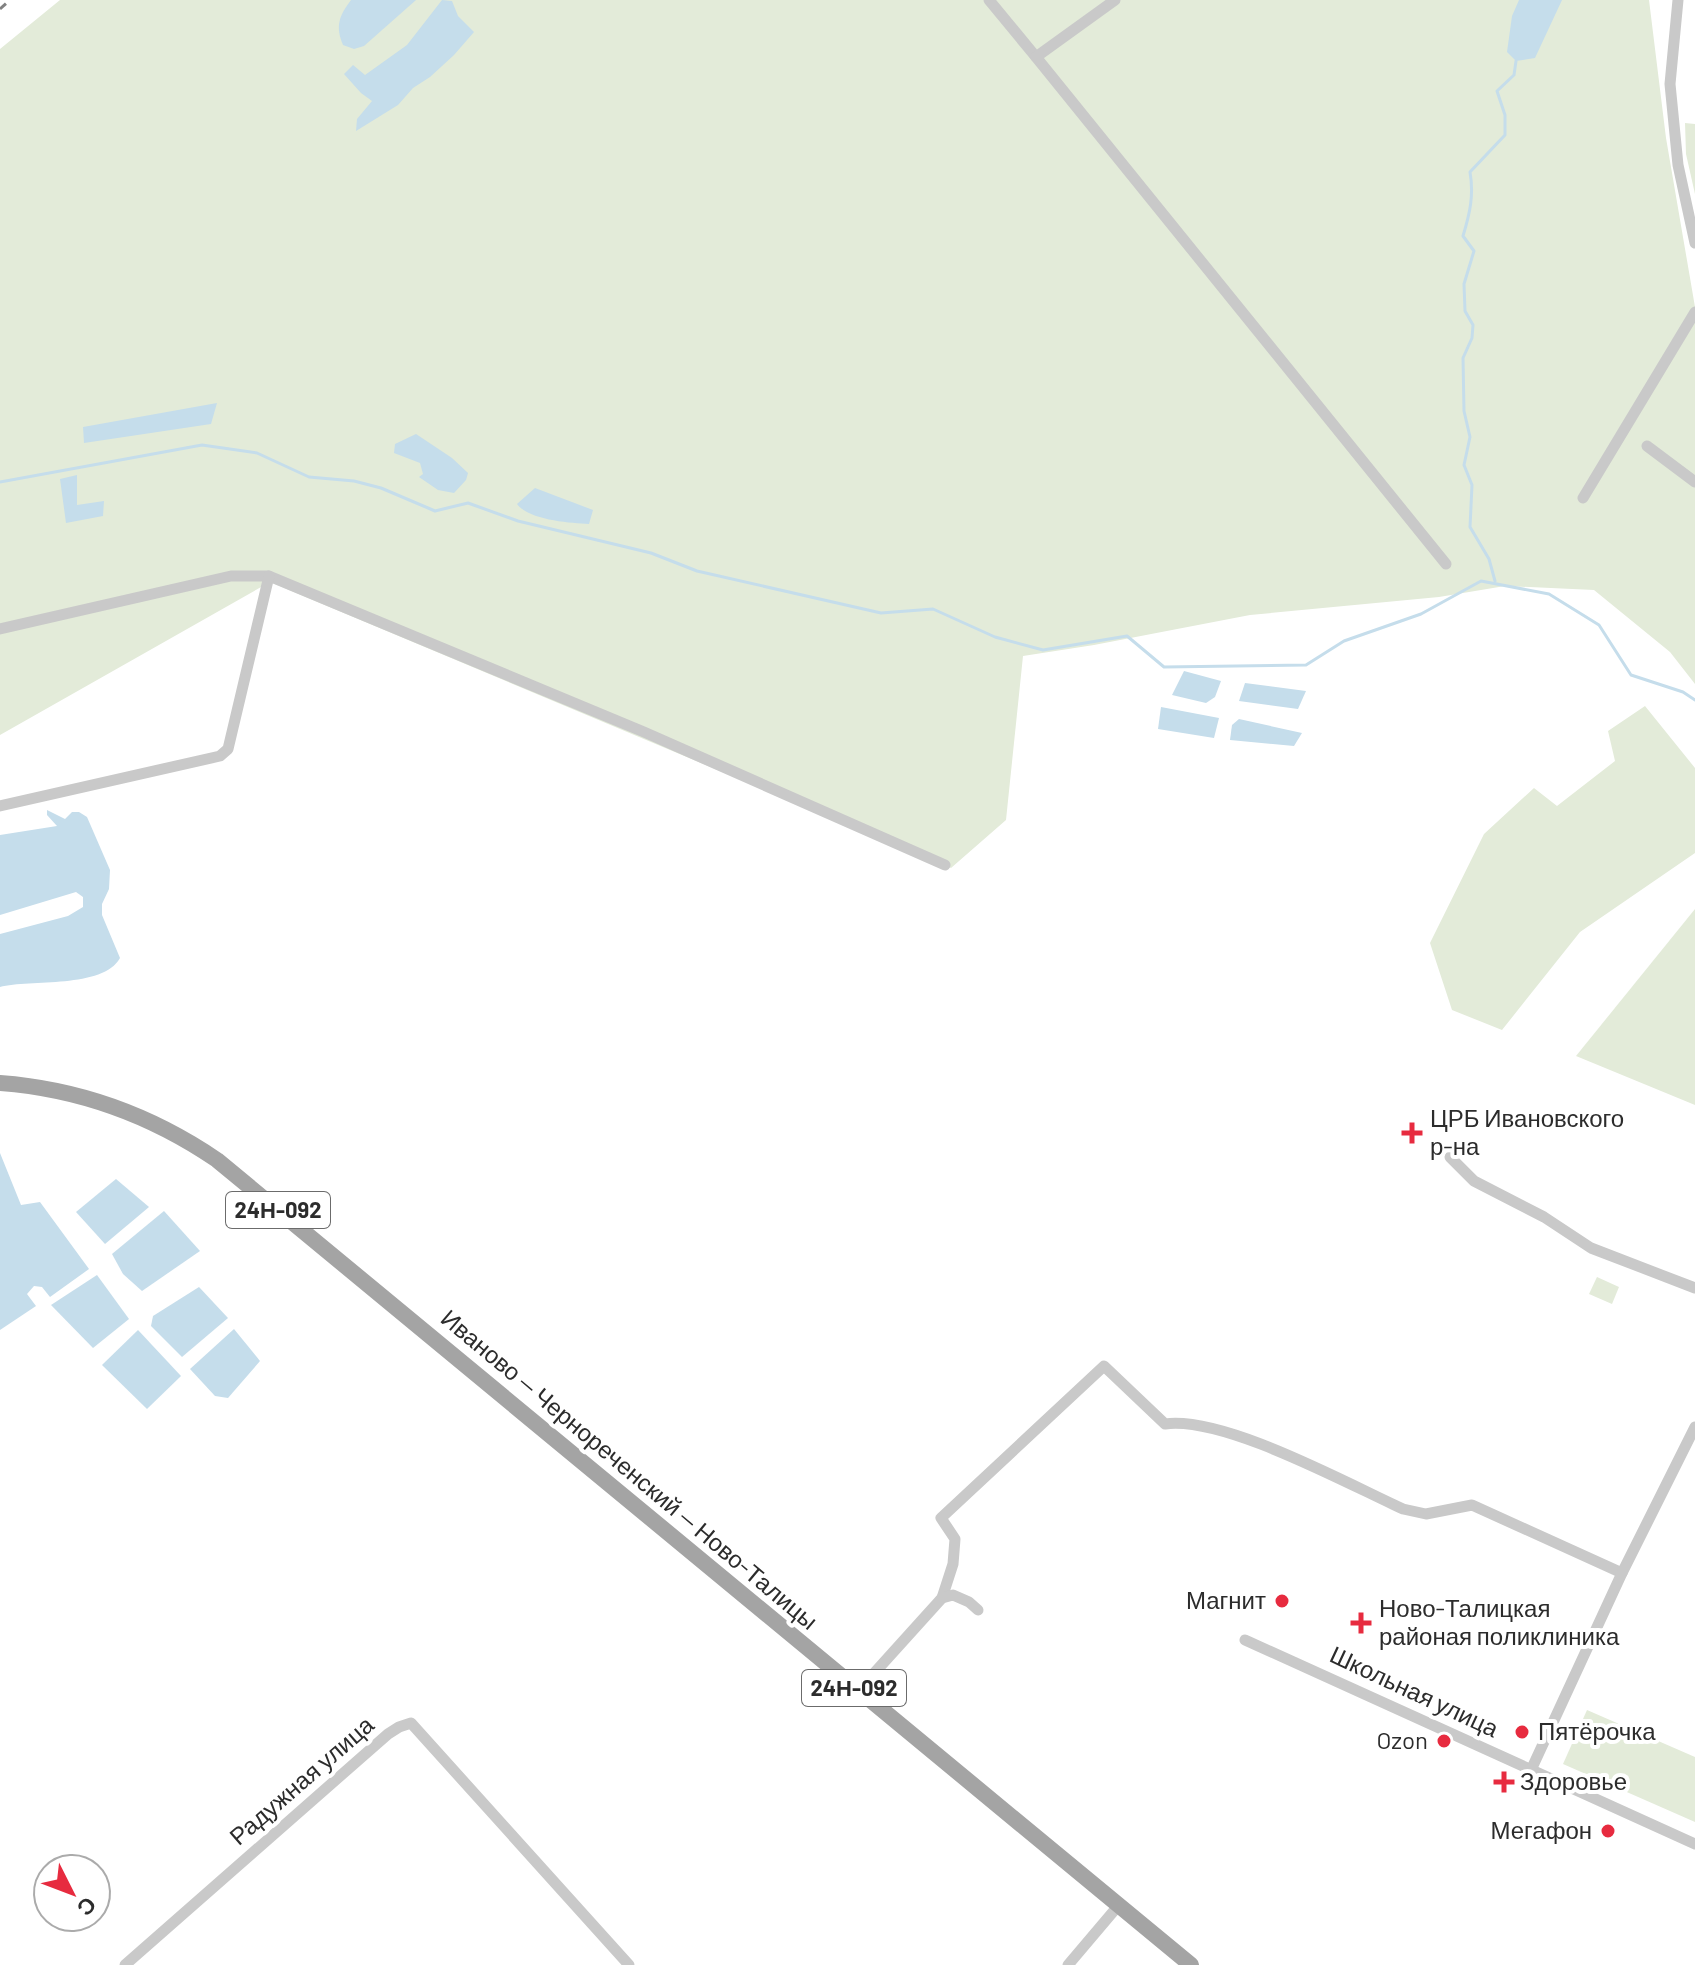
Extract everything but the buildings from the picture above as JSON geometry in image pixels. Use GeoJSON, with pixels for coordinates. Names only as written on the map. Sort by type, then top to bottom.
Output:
{"type":"FeatureCollection","features":[{"type":"Feature","properties":{"kind":"main road","name":"Иваново — Чернореченский — Ново-Талицы"},"geometry":{"type":"LineString","coordinates":[[0,1083],[59,1091],[104,1102],[158,1124],[217,1160],[1191,1965]]}},
{"type":"Feature","properties":{"kind":"street"},"geometry":{"type":"LineString","coordinates":[[989,0],[1446,564]]}},
{"type":"Feature","properties":{"kind":"street"},"geometry":{"type":"LineString","coordinates":[[1036,57],[1115,0]]}},
{"type":"Feature","properties":{"kind":"street"},"geometry":{"type":"LineString","coordinates":[[1678,0],[1670,84],[1678,167],[1695,243]]}},
{"type":"Feature","properties":{"kind":"street"},"geometry":{"type":"LineString","coordinates":[[1583,498],[1695,312]]}},
{"type":"Feature","properties":{"kind":"street"},"geometry":{"type":"LineString","coordinates":[[1647,446],[1695,482]]}},
{"type":"Feature","properties":{"kind":"street"},"geometry":{"type":"LineString","coordinates":[[0,629],[231,576],[269,576],[632,727],[945,865]]}},
{"type":"Feature","properties":{"kind":"street"},"geometry":{"type":"LineString","coordinates":[[0,806],[220,756],[228,749],[269,576]]}},
{"type":"Feature","properties":{"kind":"street"},"geometry":{"type":"LineString","coordinates":[[1450,1157],[1474,1181],[1544,1217],[1587,1246],[1695,1288]]}},
{"type":"Feature","properties":{"kind":"street"},"geometry":{"type":"LineString","coordinates":[[858,1691],[942,1598],[953,1564],[955,1539],[941,1518],[1104,1366],[1165,1424],[1179,1422],[1231,1433],[1403,1509],[1426,1514],[1472,1505],[1622,1573]]}},
{"type":"Feature","properties":{"kind":"street"},"geometry":{"type":"LineString","coordinates":[[1531,1770],[1622,1573],[1695,1427]]}},
{"type":"Feature","properties":{"kind":"street"},"geometry":{"type":"LineString","coordinates":[[942,1598],[953,1595],[978,1610]]}},
{"type":"Feature","properties":{"kind":"street","name":"Школьная улица"},"geometry":{"type":"LineString","coordinates":[[1245,1640],[1695,1844]]}},
{"type":"Feature","properties":{"kind":"street","name":"Радужная улица"},"geometry":{"type":"LineString","coordinates":[[125,1965],[388,1734],[411,1723],[629,1965]]}},
{"type":"Feature","properties":{"kind":"street"},"geometry":{"type":"LineString","coordinates":[[1068,1965],[1118,1906]]}},
{"type":"Feature","properties":{"kind":"green space"},"geometry":{"type":"Polygon","coordinates":[[[60,0],[1649,0],[1666,138],[1695,307],[1695,684],[1670,652],[1594,590],[1505,586],[1439,597],[1250,615],[1023,656],[1006,820],[951,868],[270,582],[0,735],[0,49],[60,0]]]}},
{"type":"Feature","properties":{"kind":"green space"},"geometry":{"type":"Polygon","coordinates":[[[1685,123],[1695,124],[1695,194],[1686,154],[1685,123]]]}},
{"type":"Feature","properties":{"kind":"green space"},"geometry":{"type":"Polygon","coordinates":[[[1645,706],[1695,768],[1695,853],[1580,932],[1502,1030],[1452,1010],[1430,943],[1484,834],[1534,788],[1557,806],[1615,761],[1608,731],[1645,706]]]}},
{"type":"Feature","properties":{"kind":"green space"},"geometry":{"type":"Polygon","coordinates":[[[1695,909],[1695,1105],[1576,1056],[1695,909]]]}},
{"type":"Feature","properties":{"kind":"green space"},"geometry":{"type":"Polygon","coordinates":[[[1597,1277],[1619,1287],[1612,1304],[1589,1294],[1597,1277]]]}},
{"type":"Feature","properties":{"kind":"green space"},"geometry":{"type":"Polygon","coordinates":[[[1587,1710],[1695,1757],[1695,1822],[1563,1764],[1587,1710]]]}},
{"type":"Feature","properties":{"kind":"water"},"geometry":{"type":"Polygon","coordinates":[[[351,0],[416,0],[364,46],[354,49],[343,45],[339,32],[341,16],[351,0]]]}},
{"type":"Feature","properties":{"kind":"water"},"geometry":{"type":"Polygon","coordinates":[[[442,0],[452,1],[458,16],[474,32],[454,55],[413,88],[398,105],[356,131],[357,119],[372,101],[344,74],[353,65],[365,75],[407,45],[442,0]]]}},
{"type":"Feature","properties":{"kind":"water"},"geometry":{"type":"Polygon","coordinates":[[[1519,0],[1562,0],[1535,58],[1516,61],[1507,52],[1512,16],[1519,0]]]}},
{"type":"Feature","properties":{"kind":"water"},"geometry":{"type":"Polygon","coordinates":[[[217,403],[211,424],[84,443],[83,427],[217,403]]]}},
{"type":"Feature","properties":{"kind":"water"},"geometry":{"type":"Polygon","coordinates":[[[416,434],[452,458],[468,473],[454,493],[438,490],[419,477],[423,474],[420,463],[394,453],[395,444],[416,434]]]}},
{"type":"Feature","properties":{"kind":"water"},"geometry":{"type":"Polygon","coordinates":[[[77,475],[77,505],[104,501],[103,516],[66,523],[60,479],[77,475]]]}},
{"type":"Feature","properties":{"kind":"water"},"geometry":{"type":"Polygon","coordinates":[[[535,488],[593,510],[589,524],[550,520],[530,514],[517,504],[535,488]]]}},
{"type":"Feature","properties":{"kind":"water"},"geometry":{"type":"Polygon","coordinates":[[[1184,671],[1221,681],[1215,697],[1206,703],[1172,695],[1184,671]]]}},
{"type":"Feature","properties":{"kind":"water"},"geometry":{"type":"Polygon","coordinates":[[[1245,683],[1306,691],[1298,709],[1239,701],[1245,683]]]}},
{"type":"Feature","properties":{"kind":"water"},"geometry":{"type":"Polygon","coordinates":[[[1161,707],[1219,718],[1214,738],[1158,729],[1161,707]]]}},
{"type":"Feature","properties":{"kind":"water"},"geometry":{"type":"Polygon","coordinates":[[[1239,719],[1302,733],[1294,746],[1230,740],[1232,725],[1239,719]]]}},
{"type":"Feature","properties":{"kind":"water"},"geometry":{"type":"Polygon","coordinates":[[[47,810],[65,819],[72,812],[87,817],[110,870],[102,915],[120,958],[111,968],[82,979],[0,987],[0,934],[68,916],[83,907],[83,897],[76,892],[0,915],[0,835],[57,826],[47,815],[47,810]]]}},
{"type":"Feature","properties":{"kind":"water"},"geometry":{"type":"Polygon","coordinates":[[[0,1153],[21,1205],[40,1202],[89,1269],[50,1297],[42,1287],[34,1286],[27,1294],[36,1306],[0,1330],[0,1153]]]}},
{"type":"Feature","properties":{"kind":"water"},"geometry":{"type":"Polygon","coordinates":[[[116,1179],[149,1207],[105,1244],[76,1212],[116,1179]]]}},
{"type":"Feature","properties":{"kind":"water"},"geometry":{"type":"Polygon","coordinates":[[[164,1211],[200,1251],[142,1291],[123,1274],[112,1254],[164,1211]]]}},
{"type":"Feature","properties":{"kind":"water"},"geometry":{"type":"Polygon","coordinates":[[[97,1275],[129,1319],[93,1348],[51,1305],[97,1275]]]}},
{"type":"Feature","properties":{"kind":"water"},"geometry":{"type":"Polygon","coordinates":[[[199,1287],[228,1318],[182,1357],[151,1326],[153,1316],[199,1287]]]}},
{"type":"Feature","properties":{"kind":"water"},"geometry":{"type":"Polygon","coordinates":[[[234,1329],[260,1361],[228,1398],[215,1396],[190,1369],[234,1329]]]}},
{"type":"Feature","properties":{"kind":"water"},"geometry":{"type":"Polygon","coordinates":[[[138,1330],[181,1376],[147,1409],[102,1365],[138,1330]]]}},
{"type":"Feature","properties":{"kind":"waterway"},"geometry":{"type":"LineString","coordinates":[[1495,581],[1489,559],[1470,527],[1472,485],[1464,465],[1470,437],[1464,411],[1463,358],[1472,338],[1473,325],[1465,311],[1464,284],[1474,251],[1463,236],[1471,204],[1470,172],[1505,135],[1505,115],[1497,91],[1514,75],[1516,61]]}},
{"type":"Feature","properties":{"kind":"waterway"},"geometry":{"type":"LineString","coordinates":[[0,482],[202,445],[257,453],[309,477],[354,481],[381,488],[435,511],[468,503],[518,521],[651,553],[697,571],[881,613],[933,609],[995,637],[1043,650],[1127,636],[1164,667],[1306,665],[1344,641],[1421,614],[1481,581],[1549,594],[1599,625],[1631,675],[1683,692],[1695,700]]}},
{"type":"Feature","properties":{"kind":"railway"},"geometry":{"type":"LineString","coordinates":[[0,9],[10,0]]}},
{"type":"Feature","properties":{"kind":"place","name":"ЦРБ Ивановского р-на"},"geometry":{"type":"Point","coordinates":[1412,1133]}},
{"type":"Feature","properties":{"kind":"place","name":"Магнит"},"geometry":{"type":"Point","coordinates":[1282,1601]}},
{"type":"Feature","properties":{"kind":"place","name":"Ново-Талицкая районая поликлиника"},"geometry":{"type":"Point","coordinates":[1361,1623]}},
{"type":"Feature","properties":{"kind":"place","name":"Пятёрочка"},"geometry":{"type":"Point","coordinates":[1522,1732]}},
{"type":"Feature","properties":{"kind":"place","name":"Ozon"},"geometry":{"type":"Point","coordinates":[1444,1741]}},
{"type":"Feature","properties":{"kind":"place","name":"Здоровье"},"geometry":{"type":"Point","coordinates":[1504,1782]}},
{"type":"Feature","properties":{"kind":"place","name":"Мегафон"},"geometry":{"type":"Point","coordinates":[1608,1831]}}]}
